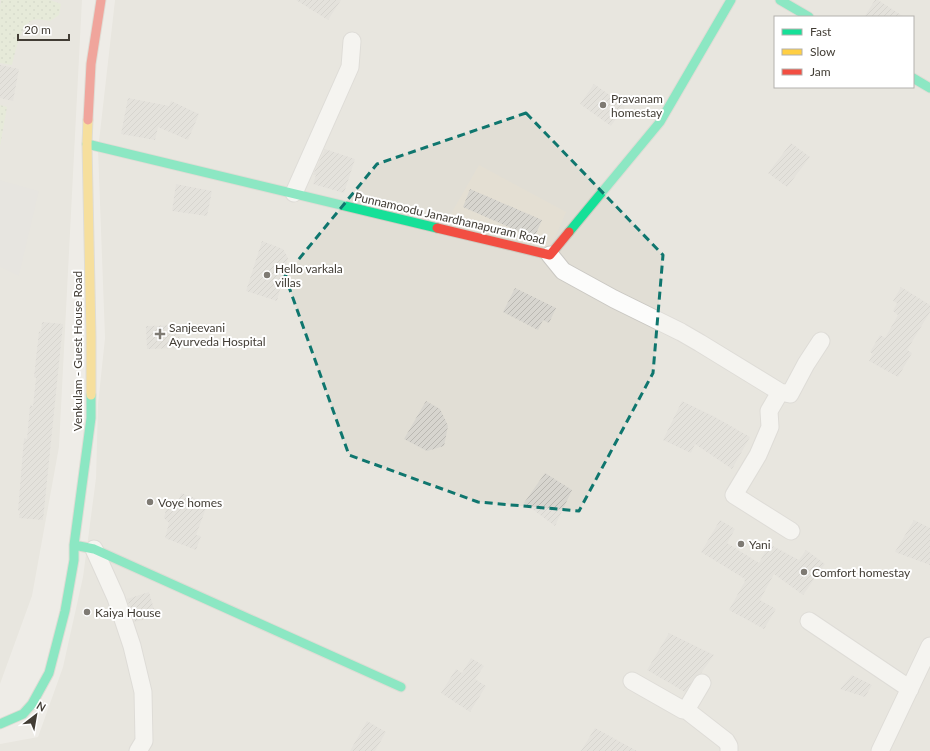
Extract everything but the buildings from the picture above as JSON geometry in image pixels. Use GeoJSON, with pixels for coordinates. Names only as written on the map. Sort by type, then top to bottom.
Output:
{"type":"FeatureCollection","features":[{"type":"Feature","properties":{"kind":"main road","name":"Venkulam - Guest House Road"},"geometry":{"type":"LineString","coordinates":[[0,724],[23,714],[32,704],[49,673],[65,611],[74,560],[74,545],[90,418],[91,336],[87,144],[91,64],[101,0]]}},
{"type":"Feature","properties":{"kind":"main road","name":"Punnamoodu Janardhanapuram Road"},"geometry":{"type":"LineString","coordinates":[[87,144],[550,254],[660,122],[731,0]]}},
{"type":"Feature","properties":{"kind":"main road"},"geometry":{"type":"LineString","coordinates":[[780,0],[807,16]]}},
{"type":"Feature","properties":{"kind":"main road"},"geometry":{"type":"LineString","coordinates":[[914,79],[930,88]]}},
{"type":"Feature","properties":{"kind":"main road"},"geometry":{"type":"LineString","coordinates":[[74,545],[94,549],[401,688]]}},
{"type":"Feature","properties":{"kind":"street"},"geometry":{"type":"LineString","coordinates":[[294,193],[350,67],[352,42]]}},
{"type":"Feature","properties":{"kind":"street"},"geometry":{"type":"LineString","coordinates":[[550,254],[563,271],[700,343],[780,392],[790,394],[821,340]]}},
{"type":"Feature","properties":{"kind":"street"},"geometry":{"type":"LineString","coordinates":[[780,392],[769,411],[770,427],[758,454],[734,495],[791,531]]}},
{"type":"Feature","properties":{"kind":"street"},"geometry":{"type":"LineString","coordinates":[[94,549],[116,598],[132,646],[143,692],[144,740],[138,751]]}},
{"type":"Feature","properties":{"kind":"street"},"geometry":{"type":"LineString","coordinates":[[809,621],[910,690]]}},
{"type":"Feature","properties":{"kind":"street"},"geometry":{"type":"LineString","coordinates":[[880,751],[930,646]]}},
{"type":"Feature","properties":{"kind":"street"},"geometry":{"type":"LineString","coordinates":[[632,681],[683,710],[688,711],[726,741],[729,746],[728,751]]}},
{"type":"Feature","properties":{"kind":"street"},"geometry":{"type":"LineString","coordinates":[[688,711],[689,705],[702,683]]}},
{"type":"Feature","properties":{"kind":"highlighted area"},"geometry":{"type":"Polygon","coordinates":[[[526,113],[663,255],[653,373],[579,511],[478,502],[349,455],[285,276],[377,164],[526,113]]]}},
{"type":"Feature","properties":{"kind":"shaded area"},"geometry":{"type":"Polygon","coordinates":[[[0,0],[82,0],[59,447],[32,596],[0,684],[0,0]]]}},
{"type":"Feature","properties":{"kind":"shaded area"},"geometry":{"type":"Polygon","coordinates":[[[115,0],[930,0],[930,751],[0,751],[0,744],[38,737],[63,667],[83,577],[96,478],[98,404],[105,338],[98,150],[115,0]]]}},
{"type":"Feature","properties":{"kind":"shaded area"},"geometry":{"type":"Polygon","coordinates":[[[479,165],[566,212],[548,253],[444,226],[479,165]]]}},
{"type":"Feature","properties":{"kind":"shaded area"},"geometry":{"type":"Polygon","coordinates":[[[0,180],[39,191],[19,276],[0,267],[0,180]]]}},
{"type":"Feature","properties":{"kind":"green space"},"geometry":{"type":"Polygon","coordinates":[[[1,0],[50,0],[61,4],[59,15],[50,21],[36,20],[27,24],[18,41],[12,65],[0,63],[1,0]]]}},
{"type":"Feature","properties":{"kind":"green space"},"geometry":{"type":"Polygon","coordinates":[[[0,105],[7,107],[0,146],[0,105]]]}},
{"type":"Feature","properties":{"kind":"traffic: fast"},"geometry":{"type":"LineString","coordinates":[[569,232],[660,122],[731,0]]}},
{"type":"Feature","properties":{"kind":"traffic: fast"},"geometry":{"type":"LineString","coordinates":[[780,0],[807,16]]}},
{"type":"Feature","properties":{"kind":"traffic: fast"},"geometry":{"type":"LineString","coordinates":[[914,79],[930,88]]}},
{"type":"Feature","properties":{"kind":"traffic: fast"},"geometry":{"type":"LineString","coordinates":[[87,144],[437,228]]}},
{"type":"Feature","properties":{"kind":"traffic: fast"},"geometry":{"type":"LineString","coordinates":[[0,724],[23,714],[32,704],[49,673],[65,611],[74,560],[74,545],[91,418],[91,395]]}},
{"type":"Feature","properties":{"kind":"traffic: fast"},"geometry":{"type":"LineString","coordinates":[[74,545],[94,549],[401,687]]}},
{"type":"Feature","properties":{"kind":"traffic: slow"},"geometry":{"type":"LineString","coordinates":[[88,120],[87,144],[91,395]]}},
{"type":"Feature","properties":{"kind":"traffic: jam"},"geometry":{"type":"LineString","coordinates":[[88,120],[91,64],[101,0]]}},
{"type":"Feature","properties":{"kind":"traffic: jam"},"geometry":{"type":"LineString","coordinates":[[437,228],[550,255],[569,232]]}},
{"type":"Feature","properties":{"kind":"place","name":"Pravanam homestay"},"geometry":{"type":"Point","coordinates":[603,105]}},
{"type":"Feature","properties":{"kind":"place","name":"Hello varkala villas"},"geometry":{"type":"Point","coordinates":[267,275]}},
{"type":"Feature","properties":{"kind":"place","name":"Sanjeevani Ayurveda Hospital"},"geometry":{"type":"Point","coordinates":[160,334]}},
{"type":"Feature","properties":{"kind":"place","name":"Voye homes"},"geometry":{"type":"Point","coordinates":[150,502]}},
{"type":"Feature","properties":{"kind":"place","name":"Yani"},"geometry":{"type":"Point","coordinates":[741,544]}},
{"type":"Feature","properties":{"kind":"place","name":"Comfort homestay"},"geometry":{"type":"Point","coordinates":[804,572]}},
{"type":"Feature","properties":{"kind":"place","name":"Kaiya House"},"geometry":{"type":"Point","coordinates":[87,612]}}]}
